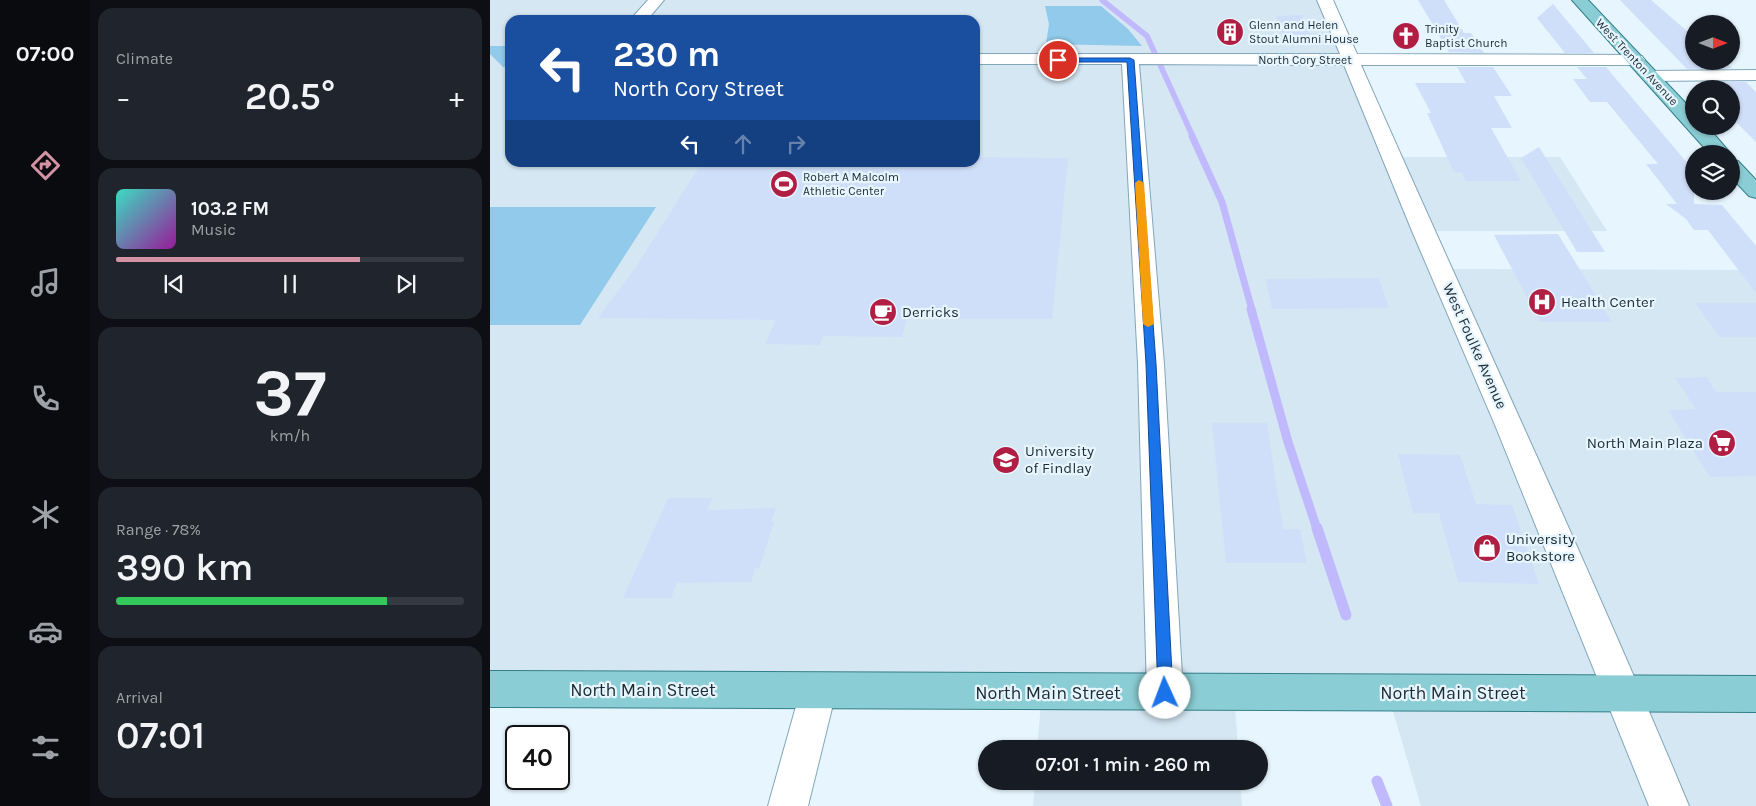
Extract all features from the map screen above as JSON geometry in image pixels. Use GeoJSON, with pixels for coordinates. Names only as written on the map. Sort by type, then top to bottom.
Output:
{"type":"FeatureCollection","features":[{"type":"Feature","properties":{"kind":"main road","name":"West Trenton Avenue"},"geometry":{"type":"LineString","coordinates":[[1580,0],[1685,114]]}},
{"type":"Feature","properties":{"kind":"main road","name":"West Trenton Avenue"},"geometry":{"type":"LineString","coordinates":[[1704,135],[1713,145]]}},
{"type":"Feature","properties":{"kind":"main road"},"geometry":{"type":"LineString","coordinates":[[1740,175],[1756,192]]}},
{"type":"Feature","properties":{"kind":"main road","name":"North Main Street"},"geometry":{"type":"LineString","coordinates":[[490,689],[818,692],[1756,694]]}},
{"type":"Feature","properties":{"kind":"street"},"geometry":{"type":"LineString","coordinates":[[642,15],[656,0]]}},
{"type":"Feature","properties":{"kind":"street","name":"West Foulke Avenue"},"geometry":{"type":"LineString","coordinates":[[1325,0],[1623,693],[1669,806]]}},
{"type":"Feature","properties":{"kind":"street","name":"North Cory Street"},"geometry":{"type":"LineString","coordinates":[[980,59],[1636,60]]}},
{"type":"Feature","properties":{"kind":"street"},"geometry":{"type":"LineString","coordinates":[[1139,60],[1165,693]]}},
{"type":"Feature","properties":{"kind":"street"},"geometry":{"type":"LineString","coordinates":[[1650,76],[1756,75]]}},
{"type":"Feature","properties":{"kind":"street"},"geometry":{"type":"LineString","coordinates":[[788,806],[818,692]]}},
{"type":"Feature","properties":{"kind":"shaded area","name":"University of Findlay"},"geometry":{"type":"Polygon","coordinates":[[[490,0],[1325,0],[1392,157],[1560,157],[1607,231],[1425,231],[1441,269],[1756,270],[1756,806],[1421,806],[1392,708],[1623,693],[1234,693],[1237,740],[1038,740],[1042,693],[490,689],[490,0]]]}},
{"type":"Feature","properties":{"kind":"shaded area"},"geometry":{"type":"Polygon","coordinates":[[[1045,6],[1101,6],[1128,29],[1142,46],[1046,44],[1049,24],[1045,6]]]}},
{"type":"Feature","properties":{"kind":"shaded area"},"geometry":{"type":"Polygon","coordinates":[[[490,46],[505,46],[505,67],[503,67],[490,54],[490,46]]]}},
{"type":"Feature","properties":{"kind":"shaded area"},"geometry":{"type":"Polygon","coordinates":[[[490,207],[656,207],[580,325],[490,325],[490,207]]]}},
{"type":"Feature","properties":{"kind":"shaded area"},"geometry":{"type":"Polygon","coordinates":[[[1034,790],[1241,790],[1242,806],[1033,806],[1034,790]]]}},
{"type":"Feature","properties":{"kind":"building"},"geometry":{"type":"Polygon","coordinates":[[[1418,0],[1444,0],[1464,33],[1471,33],[1484,53],[1449,52],[1418,0]]]}},
{"type":"Feature","properties":{"kind":"building"},"geometry":{"type":"Polygon","coordinates":[[[1620,0],[1651,0],[1685,29],[1685,67],[1620,0]]]}},
{"type":"Feature","properties":{"kind":"building"},"geometry":{"type":"Polygon","coordinates":[[[1553,4],[1594,53],[1565,53],[1537,18],[1553,4]]]}},
{"type":"Feature","properties":{"kind":"building"},"geometry":{"type":"Polygon","coordinates":[[[1302,15],[1312,41],[1285,41],[1276,16],[1302,15]]]}},
{"type":"Feature","properties":{"kind":"building"},"geometry":{"type":"Polygon","coordinates":[[[1457,67],[1493,67],[1512,96],[1494,96],[1512,128],[1491,128],[1521,181],[1466,181],[1462,173],[1454,172],[1427,113],[1431,113],[1415,83],[1466,83],[1457,67]]]}},
{"type":"Feature","properties":{"kind":"building"},"geometry":{"type":"Polygon","coordinates":[[[1577,67],[1606,67],[1685,160],[1685,200],[1694,200],[1694,204],[1722,205],[1756,246],[1756,293],[1708,230],[1694,230],[1686,219],[1666,204],[1677,204],[1646,164],[1658,164],[1607,102],[1590,102],[1573,79],[1587,79],[1577,67]]]}},
{"type":"Feature","properties":{"kind":"building"},"geometry":{"type":"Polygon","coordinates":[[[1740,82],[1746,82],[1756,92],[1756,142],[1740,126],[1740,82]]]}},
{"type":"Feature","properties":{"kind":"building"},"geometry":{"type":"Polygon","coordinates":[[[1539,147],[1605,252],[1577,252],[1521,158],[1539,147]]]}},
{"type":"Feature","properties":{"kind":"building"},"geometry":{"type":"Polygon","coordinates":[[[980,157],[1068,158],[1052,319],[907,319],[902,337],[823,336],[820,345],[765,344],[776,320],[598,318],[636,267],[699,167],[980,167],[980,157]]]}},
{"type":"Feature","properties":{"kind":"building"},"geometry":{"type":"Polygon","coordinates":[[[1558,234],[1612,322],[1540,322],[1494,235],[1558,234]]]}},
{"type":"Feature","properties":{"kind":"building"},"geometry":{"type":"Polygon","coordinates":[[[1379,278],[1389,308],[1272,309],[1266,279],[1379,278]]]}},
{"type":"Feature","properties":{"kind":"building"},"geometry":{"type":"Polygon","coordinates":[[[1695,303],[1756,303],[1756,337],[1720,337],[1695,303]]]}},
{"type":"Feature","properties":{"kind":"building","name":"North Main Plaza"},"geometry":{"type":"Polygon","coordinates":[[[1707,377],[1716,392],[1756,392],[1756,476],[1710,477],[1668,410],[1696,409],[1675,378],[1707,377]]]}},
{"type":"Feature","properties":{"kind":"building"},"geometry":{"type":"Polygon","coordinates":[[[1212,423],[1267,423],[1283,529],[1300,529],[1307,563],[1226,563],[1212,423]]]}},
{"type":"Feature","properties":{"kind":"building","name":"University Bookstore"},"geometry":{"type":"Polygon","coordinates":[[[1398,454],[1460,455],[1476,504],[1512,505],[1539,584],[1458,582],[1439,513],[1413,513],[1398,454]]]}},
{"type":"Feature","properties":{"kind":"building"},"geometry":{"type":"Polygon","coordinates":[[[668,498],[712,498],[707,510],[776,508],[771,522],[774,522],[759,569],[755,568],[751,582],[677,583],[671,598],[623,598],[668,498]]]}},
{"type":"Feature","properties":{"kind":"waterway"},"geometry":{"type":"LineString","coordinates":[[1102,0],[1147,36],[1193,137]]}},
{"type":"Feature","properties":{"kind":"waterway"},"geometry":{"type":"LineString","coordinates":[[1192,136],[1222,202],[1252,310]]}},
{"type":"Feature","properties":{"kind":"waterway"},"geometry":{"type":"LineString","coordinates":[[1251,309],[1288,442],[1317,529]]}},
{"type":"Feature","properties":{"kind":"waterway"},"geometry":{"type":"LineString","coordinates":[[1317,528],[1346,615]]}},
{"type":"Feature","properties":{"kind":"waterway"},"geometry":{"type":"LineString","coordinates":[[1377,781],[1387,806]]}},
{"type":"Feature","properties":{"kind":"slow traffic"},"geometry":{"type":"LineString","coordinates":[[1139,183],[1148,324]]}},
{"type":"Feature","properties":{"kind":"place","name":"Glenn and Helen Stout Alumni House"},"geometry":{"type":"Point","coordinates":[1230,32]}},
{"type":"Feature","properties":{"kind":"place","name":"Trinity Baptist Church"},"geometry":{"type":"Point","coordinates":[1406,36]}},
{"type":"Feature","properties":{"kind":"place","name":"Robert A Malcolm Athletic Center"},"geometry":{"type":"Point","coordinates":[784,184]}},
{"type":"Feature","properties":{"kind":"place","name":"Health Center"},"geometry":{"type":"Point","coordinates":[1542,302]}},
{"type":"Feature","properties":{"kind":"place","name":"Derricks"},"geometry":{"type":"Point","coordinates":[883,312]}},
{"type":"Feature","properties":{"kind":"place","name":"North Main Plaza"},"geometry":{"type":"Point","coordinates":[1722,443]}},
{"type":"Feature","properties":{"kind":"place","name":"University of Findlay"},"geometry":{"type":"Point","coordinates":[1006,460]}},
{"type":"Feature","properties":{"kind":"place","name":"University Bookstore"},"geometry":{"type":"Point","coordinates":[1487,548]}},
{"type":"Feature","properties":{"kind":"route"},"geometry":{"type":"LineString","coordinates":[[1058,60],[1130,60],[1151,364],[1165,693]]}}]}
